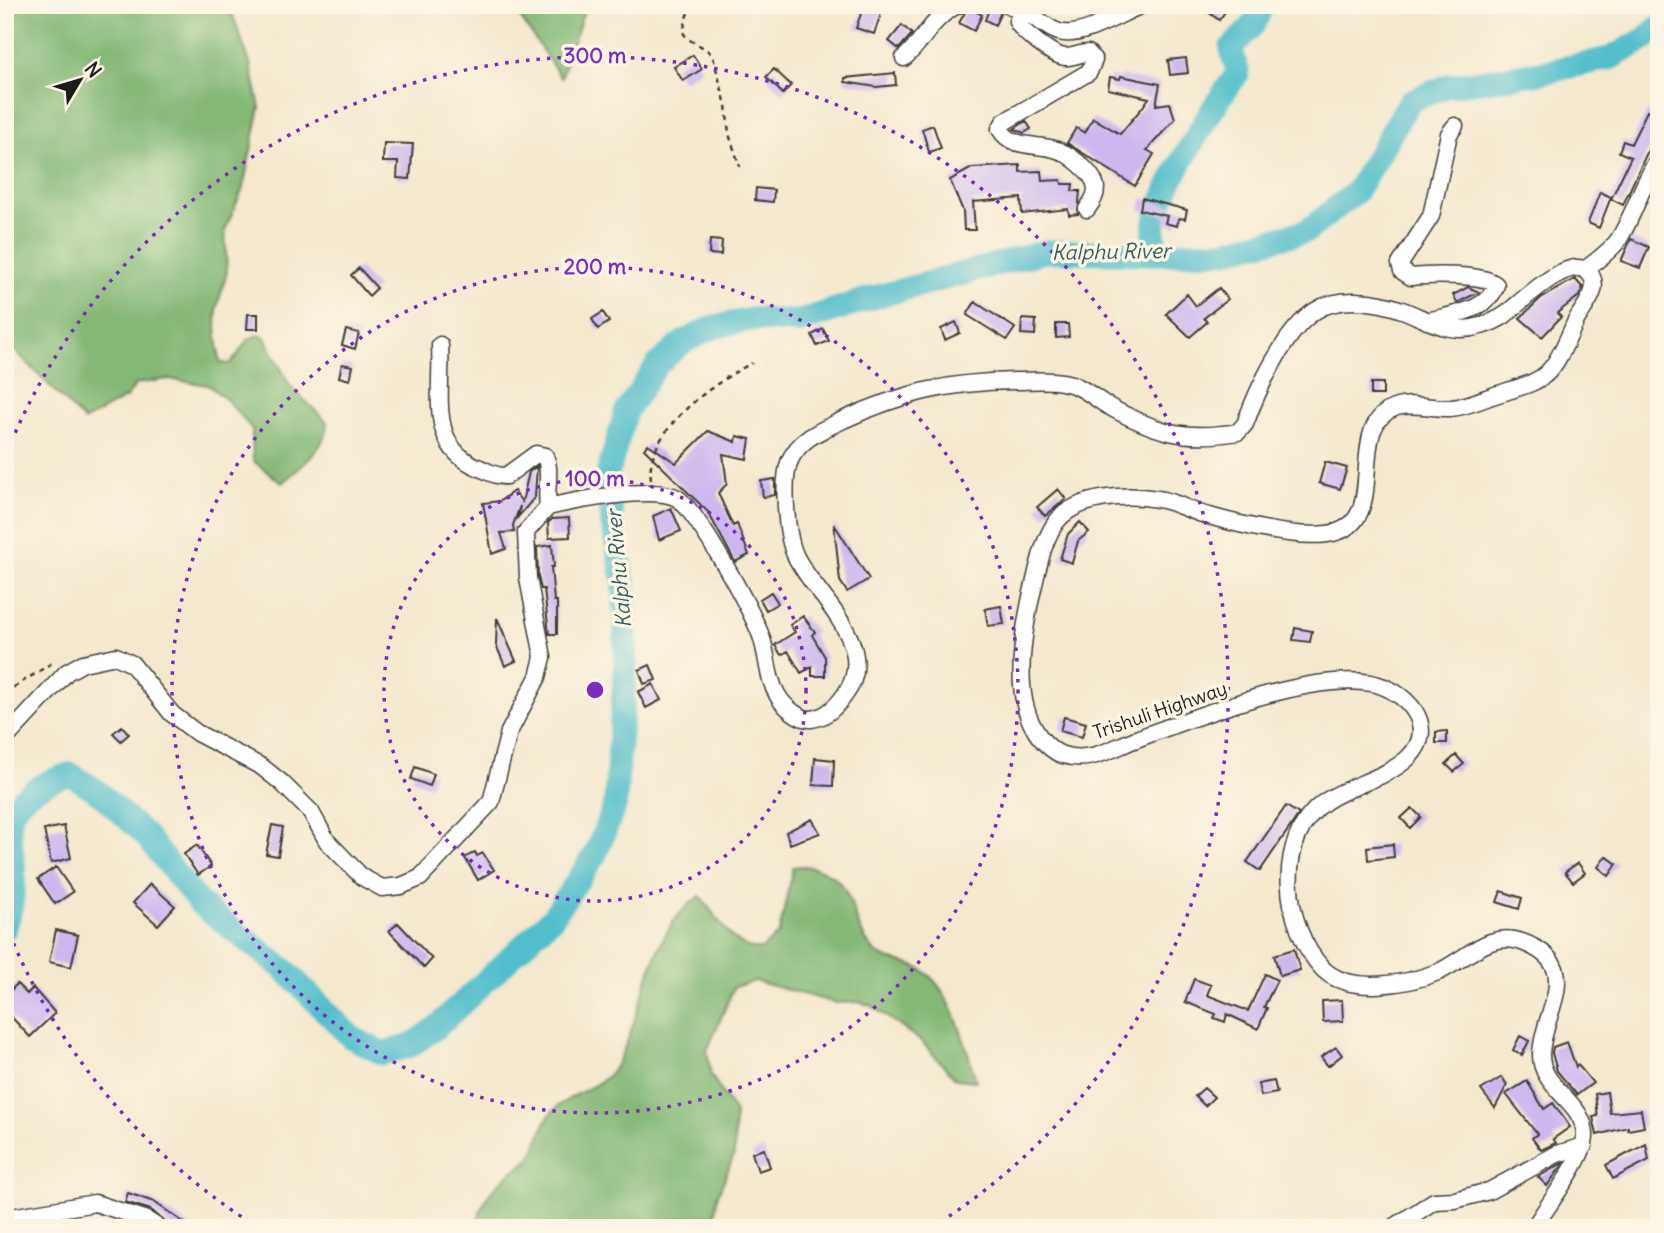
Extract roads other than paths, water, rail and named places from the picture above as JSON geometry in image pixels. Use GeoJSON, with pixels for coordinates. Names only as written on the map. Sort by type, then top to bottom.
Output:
{"type":"FeatureCollection","features":[{"type":"Feature","properties":{"kind":"street"},"geometry":{"type":"LineString","coordinates":[[904,58],[917,46],[937,19],[957,5]]}},
{"type":"Feature","properties":{"kind":"street"},"geometry":{"type":"LineString","coordinates":[[1009,5],[1058,32],[1088,29],[1142,5]]}},
{"type":"Feature","properties":{"kind":"street"},"geometry":{"type":"LineString","coordinates":[[1025,13],[1017,21],[1020,30],[1057,55],[1065,57],[1088,53],[1094,60],[1093,66],[1077,79],[1004,122],[1000,129],[1012,141],[1056,149],[1084,170],[1093,179],[1096,188],[1094,198],[1087,209]]}},
{"type":"Feature","properties":{"kind":"street"},"geometry":{"type":"LineString","coordinates":[[1427,321],[1480,304],[1494,292],[1496,285],[1492,280],[1480,278],[1411,276],[1402,271],[1400,264],[1431,216],[1449,134],[1455,126]]}},
{"type":"Feature","properties":{"kind":"street"},"geometry":{"type":"LineString","coordinates":[[5,739],[67,672],[83,663],[116,656],[132,664],[180,720],[224,750],[262,767],[282,783],[311,812],[327,841],[362,877],[382,888],[401,886],[420,878],[491,802],[509,732],[538,677],[543,657],[528,578],[526,532],[548,507],[653,493],[677,498],[702,528],[754,621],[778,696],[797,714],[808,720],[822,716],[840,701],[853,685],[857,666],[846,631],[831,604],[797,558],[785,521],[790,460],[818,431],[900,395],[932,387],[990,381],[1060,381],[1085,388],[1105,404],[1163,433],[1188,437],[1238,432],[1245,424],[1280,352],[1295,330],[1313,312],[1334,303],[1385,304],[1440,328],[1474,329],[1500,320],[1539,286],[1571,267],[1586,269],[1620,238],[1644,179],[1659,158]]}},
{"type":"Feature","properties":{"kind":"street","name":"Trishuli Highway"},"geometry":{"type":"LineString","coordinates":[[1584,1146],[1585,1133],[1574,1108],[1549,1080],[1543,1068],[1542,1050],[1558,981],[1557,969],[1537,948],[1507,937],[1491,941],[1428,976],[1382,984],[1360,983],[1342,980],[1325,972],[1296,919],[1291,903],[1289,865],[1299,836],[1315,810],[1331,798],[1397,767],[1418,748],[1421,733],[1419,717],[1404,696],[1393,689],[1362,681],[1306,684],[1136,738],[1105,755],[1062,755],[1050,747],[1034,729],[1023,690],[1027,615],[1037,572],[1058,521],[1071,510],[1092,502],[1156,498],[1200,514],[1282,531],[1331,535],[1342,530],[1361,508],[1368,482],[1370,429],[1376,420],[1397,407],[1455,408],[1541,380],[1552,368],[1593,293],[1593,280],[1586,269]]}},
{"type":"Feature","properties":{"kind":"street"},"geometry":{"type":"LineString","coordinates":[[440,345],[440,413],[448,445],[468,464],[500,476],[506,476],[536,454],[545,456],[549,465],[545,493],[548,507]]}},
{"type":"Feature","properties":{"kind":"street"},"geometry":{"type":"LineString","coordinates":[[1393,1228],[1434,1201],[1489,1191],[1557,1154],[1584,1146]]}},
{"type":"Feature","properties":{"kind":"street"},"geometry":{"type":"LineString","coordinates":[[1534,1228],[1584,1146]]}},
{"type":"Feature","properties":{"kind":"street"},"geometry":{"type":"LineString","coordinates":[[5,1218],[95,1203],[145,1219],[159,1228]]}},
{"type":"Feature","properties":{"kind":"waterway"},"geometry":{"type":"LineString","coordinates":[[1159,254],[1154,233],[1156,218],[1164,198],[1201,127],[1238,73],[1231,48],[1255,23],[1262,5]]}},
{"type":"Feature","properties":{"kind":"waterway","name":"Kalphu River"},"geometry":{"type":"LineString","coordinates":[[5,928],[14,884],[11,816],[19,802],[32,791],[70,774],[97,791],[145,835],[200,904],[285,970],[351,1037],[382,1053],[410,1046],[436,1028],[552,918],[595,855],[615,805],[626,659],[624,582],[612,522],[608,473],[626,411],[658,364],[682,343],[713,327],[753,319],[798,322],[868,299],[1047,251],[1159,254],[1225,251],[1307,231],[1356,192],[1410,101],[1447,86],[1545,72],[1611,58],[1643,40],[1659,27]]}}]}
